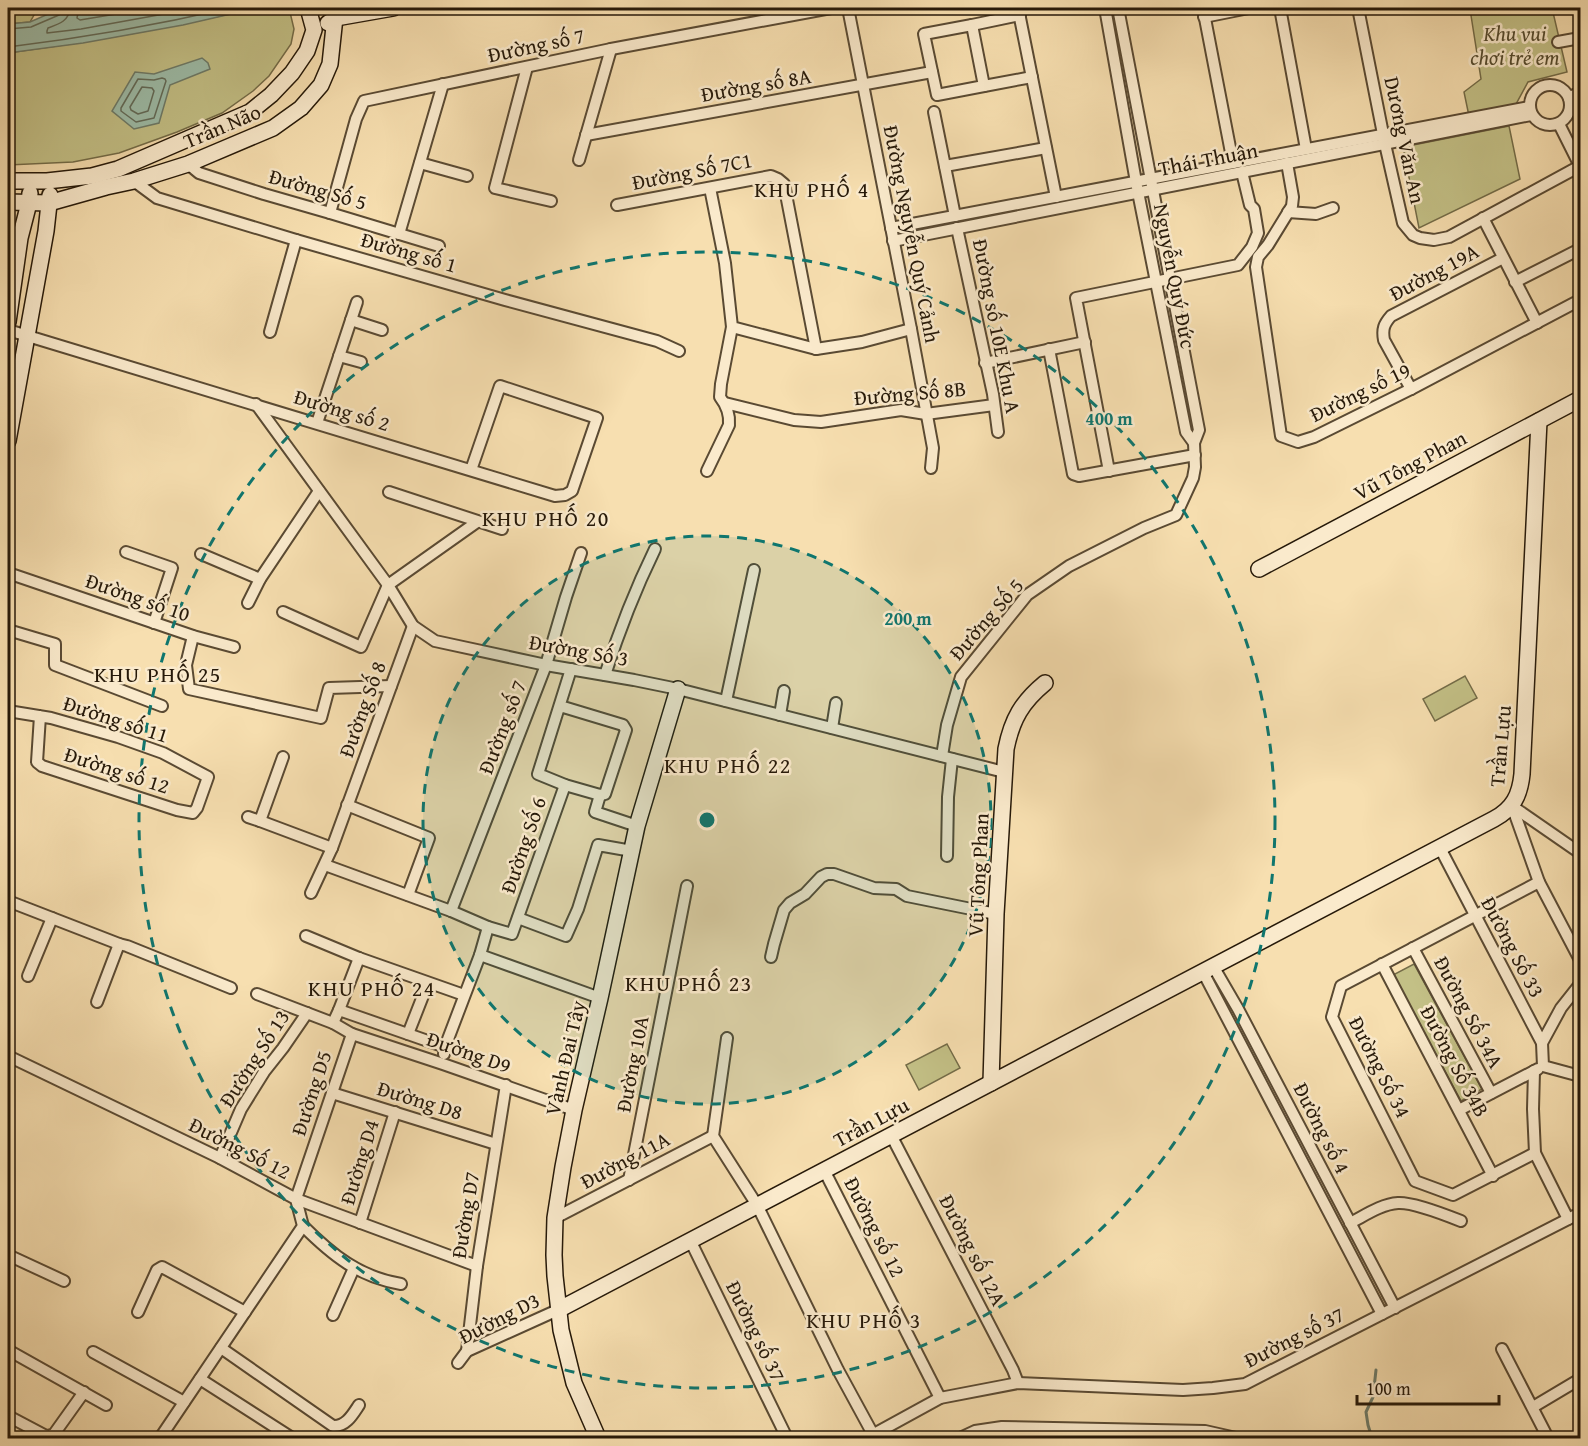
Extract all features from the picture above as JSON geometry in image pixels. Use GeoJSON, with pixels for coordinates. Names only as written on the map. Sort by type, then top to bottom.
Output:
{"type":"FeatureCollection","features":[{"type":"Feature","properties":{"kind":"street"},"geometry":{"type":"LineString","coordinates":[[308,8],[314,30],[336,13]]}},
{"type":"Feature","properties":{"kind":"street"},"geometry":{"type":"LineString","coordinates":[[319,8],[336,13],[393,8]]}},
{"type":"Feature","properties":{"kind":"street","name":"Đường số 7"},"geometry":{"type":"LineString","coordinates":[[330,213],[363,101],[610,49],[831,8]]}},
{"type":"Feature","properties":{"kind":"street","name":"Đường Nguyễn Quý Cảnh"},"geometry":{"type":"LineString","coordinates":[[848,8],[933,448],[931,468]]}},
{"type":"Feature","properties":{"kind":"street"},"geometry":{"type":"LineString","coordinates":[[1233,163],[1203,12],[1249,8]]}},
{"type":"Feature","properties":{"kind":"street"},"geometry":{"type":"LineString","coordinates":[[1280,8],[1306,149]]}},
{"type":"Feature","properties":{"kind":"street","name":"Dương Văn An"},"geometry":{"type":"LineString","coordinates":[[1358,8],[1403,223],[1413,235],[1434,240],[1449,237],[1580,166]]}},
{"type":"Feature","properties":{"kind":"street"},"geometry":{"type":"LineString","coordinates":[[1032,76],[937,95],[924,34],[972,25],[1019,11],[1032,76],[1046,148],[1056,197]]}},
{"type":"Feature","properties":{"kind":"street"},"geometry":{"type":"LineString","coordinates":[[1106,13],[1118,12]]}},
{"type":"Feature","properties":{"kind":"street","name":"Nguyễn Quý Đức"},"geometry":{"type":"LineString","coordinates":[[1118,12],[1199,430],[1194,443],[1193,478],[1176,515]]}},
{"type":"Feature","properties":{"kind":"street","name":"Trần Não"},"geometry":{"type":"LineString","coordinates":[[8,202],[49,203],[135,181],[188,164],[273,128],[301,108],[321,85],[330,64],[336,13]]}},
{"type":"Feature","properties":{"kind":"street","name":"Nguyễn Quý Đức"},"geometry":{"type":"LineString","coordinates":[[1106,13],[1137,187],[1186,432],[1194,443]]}},
{"type":"Feature","properties":{"kind":"street"},"geometry":{"type":"LineString","coordinates":[[972,25],[984,86]]}},
{"type":"Feature","properties":{"kind":"street","name":"Trần Não"},"geometry":{"type":"LineString","coordinates":[[8,181],[92,176],[118,169],[250,112],[271,95],[292,73],[307,51],[314,30]]}},
{"type":"Feature","properties":{"kind":"street"},"geometry":{"type":"LineString","coordinates":[[1558,42],[1581,38]]}},
{"type":"Feature","properties":{"kind":"street"},"geometry":{"type":"LineString","coordinates":[[579,160],[610,49]]}},
{"type":"Feature","properties":{"kind":"street"},"geometry":{"type":"LineString","coordinates":[[527,67],[495,188],[551,201]]}},
{"type":"Feature","properties":{"kind":"street","name":"Đường số 8A"},"geometry":{"type":"LineString","coordinates":[[586,135],[932,72]]}},
{"type":"Feature","properties":{"kind":"street"},"geometry":{"type":"LineString","coordinates":[[399,234],[443,84]]}},
{"type":"Feature","properties":{"kind":"street"},"geometry":{"type":"LineString","coordinates":[[1548,84],[1559,86],[1569,98],[1570,112],[1559,124],[1545,125],[1535,120],[1530,111],[1533,94],[1537,89],[1548,84]]}},
{"type":"Feature","properties":{"kind":"street"},"geometry":{"type":"LineString","coordinates":[[1569,98],[1581,92]]}},
{"type":"Feature","properties":{"kind":"street","name":"Thái Thuận"},"geometry":{"type":"LineString","coordinates":[[1151,184],[1242,172],[1384,139],[1530,111]]}},
{"type":"Feature","properties":{"kind":"street"},"geometry":{"type":"LineString","coordinates":[[934,112],[955,216]]}},
{"type":"Feature","properties":{"kind":"street"},"geometry":{"type":"LineString","coordinates":[[1559,124],[1580,166]]}},
{"type":"Feature","properties":{"kind":"street","name":"Thái Thuận"},"geometry":{"type":"LineString","coordinates":[[893,240],[957,228],[1233,163],[1306,149],[1384,139]]}},
{"type":"Feature","properties":{"kind":"street"},"geometry":{"type":"LineString","coordinates":[[945,166],[1046,148]]}},
{"type":"Feature","properties":{"kind":"street"},"geometry":{"type":"LineString","coordinates":[[420,163],[467,176]]}},
{"type":"Feature","properties":{"kind":"street","name":"Đường số 19"},"geometry":{"type":"LineString","coordinates":[[1287,163],[1293,197],[1292,206],[1258,257],[1256,267],[1281,436],[1298,442],[1314,437],[1581,300]]}},
{"type":"Feature","properties":{"kind":"street","name":"Đường Số 5"},"geometry":{"type":"LineString","coordinates":[[188,164],[199,173],[439,246]]}},
{"type":"Feature","properties":{"kind":"street"},"geometry":{"type":"LineString","coordinates":[[1109,471],[1076,298],[1238,265],[1252,247],[1258,233],[1254,209],[1250,205],[1242,172]]}},
{"type":"Feature","properties":{"kind":"street","name":"Đường Số 7C1"},"geometry":{"type":"LineString","coordinates":[[617,205],[771,176],[778,178],[784,184],[816,349]]}},
{"type":"Feature","properties":{"kind":"street"},"geometry":{"type":"LineString","coordinates":[[8,441],[46,231],[51,180]]}},
{"type":"Feature","properties":{"kind":"street"},"geometry":{"type":"LineString","coordinates":[[8,312],[14,237],[29,203],[31,181]]}},
{"type":"Feature","properties":{"kind":"street","name":"Đường số 1"},"geometry":{"type":"LineString","coordinates":[[135,181],[157,198],[505,300],[657,341],[679,351]]}},
{"type":"Feature","properties":{"kind":"street","name":"Thái Thuận"},"geometry":{"type":"LineString","coordinates":[[891,228],[1056,197],[1137,187]]}},
{"type":"Feature","properties":{"kind":"street"},"geometry":{"type":"LineString","coordinates":[[707,471],[729,425],[725,403],[720,398],[732,327],[725,263],[710,188]]}},
{"type":"Feature","properties":{"kind":"street"},"geometry":{"type":"LineString","coordinates":[[1288,212],[1316,214],[1333,208]]}},
{"type":"Feature","properties":{"kind":"street"},"geometry":{"type":"LineString","coordinates":[[1483,218],[1537,323]]}},
{"type":"Feature","properties":{"kind":"street","name":"Đường số 10E Khu A"},"geometry":{"type":"LineString","coordinates":[[957,228],[998,432]]}},
{"type":"Feature","properties":{"kind":"street"},"geometry":{"type":"LineString","coordinates":[[270,332],[296,240]]}},
{"type":"Feature","properties":{"kind":"street"},"geometry":{"type":"LineString","coordinates":[[1515,282],[1581,249]]}},
{"type":"Feature","properties":{"kind":"street","name":"Đường 19A"},"geometry":{"type":"LineString","coordinates":[[1411,389],[1384,340],[1384,324],[1391,316],[1503,258]]}},
{"type":"Feature","properties":{"kind":"street"},"geometry":{"type":"LineString","coordinates":[[317,423],[357,302]]}},
{"type":"Feature","properties":{"kind":"street"},"geometry":{"type":"LineString","coordinates":[[351,320],[382,330]]}},
{"type":"Feature","properties":{"kind":"street"},"geometry":{"type":"LineString","coordinates":[[732,327],[816,349],[862,342],[911,329]]}},
{"type":"Feature","properties":{"kind":"street","name":"Đường số 2"},"geometry":{"type":"LineString","coordinates":[[8,330],[555,496],[565,495],[572,491],[597,418],[500,386],[471,470]]}},
{"type":"Feature","properties":{"kind":"street"},"geometry":{"type":"LineString","coordinates":[[985,363],[1084,342]]}},
{"type":"Feature","properties":{"kind":"street"},"geometry":{"type":"LineString","coordinates":[[1049,349],[1073,474],[1079,476],[1195,455]]}},
{"type":"Feature","properties":{"kind":"street"},"geometry":{"type":"LineString","coordinates":[[339,356],[361,362]]}},
{"type":"Feature","properties":{"kind":"street","name":"Vũ Tông Phan"},"geometry":{"type":"LineString","coordinates":[[1259,568],[1581,399]]}},
{"type":"Feature","properties":{"kind":"street","name":"Đường Số 8B"},"geometry":{"type":"LineString","coordinates":[[725,403],[794,420],[821,422],[901,410],[926,414],[994,405]]}},
{"type":"Feature","properties":{"kind":"street","name":"Đường Số 3"},"geometry":{"type":"LineString","coordinates":[[256,404],[388,585],[413,626],[435,641],[546,665],[678,689],[1004,772]]}},
{"type":"Feature","properties":{"kind":"street","name":"Trần Lựu"},"geometry":{"type":"LineString","coordinates":[[560,1309],[1440,848],[1500,816],[1512,806],[1518,795],[1522,774],[1539,421]]}},
{"type":"Feature","properties":{"kind":"street"},"geometry":{"type":"LineString","coordinates":[[248,603],[260,579],[319,491]]}},
{"type":"Feature","properties":{"kind":"street"},"geometry":{"type":"LineString","coordinates":[[389,492],[502,529]]}},
{"type":"Feature","properties":{"kind":"street","name":"Đường Số 5"},"geometry":{"type":"LineString","coordinates":[[947,856],[947,724],[961,677],[1027,595],[1069,566],[1144,528],[1176,515]]}},
{"type":"Feature","properties":{"kind":"street"},"geometry":{"type":"LineString","coordinates":[[284,612],[361,647],[388,585],[477,522]]}},
{"type":"Feature","properties":{"kind":"street"},"geometry":{"type":"LineString","coordinates":[[605,675],[641,576],[655,549]]}},
{"type":"Feature","properties":{"kind":"street"},"geometry":{"type":"LineString","coordinates":[[126,552],[172,568],[154,623]]}},
{"type":"Feature","properties":{"kind":"street","name":"Đường số 7"},"geometry":{"type":"LineString","coordinates":[[451,911],[546,665],[581,553]]}},
{"type":"Feature","properties":{"kind":"street"},"geometry":{"type":"LineString","coordinates":[[201,554],[260,579]]}},
{"type":"Feature","properties":{"kind":"street"},"geometry":{"type":"LineString","coordinates":[[726,701],[752,609],[754,570]]}},
{"type":"Feature","properties":{"kind":"street","name":"Đường số 10"},"geometry":{"type":"LineString","coordinates":[[8,573],[193,636],[186,665],[189,689],[321,718],[329,688],[391,686]]}},
{"type":"Feature","properties":{"kind":"street","name":"Đường Số 8"},"geometry":{"type":"LineString","coordinates":[[311,893],[332,848],[413,626]]}},
{"type":"Feature","properties":{"kind":"street"},"geometry":{"type":"LineString","coordinates":[[8,630],[55,644],[56,664],[162,706]]}},
{"type":"Feature","properties":{"kind":"street"},"geometry":{"type":"LineString","coordinates":[[193,636],[234,647]]}},
{"type":"Feature","properties":{"kind":"street","name":"Đường Số 6"},"geometry":{"type":"LineString","coordinates":[[571,669],[538,774],[600,795]]}},
{"type":"Feature","properties":{"kind":"street","name":"Vũ Tông Phan"},"geometry":{"type":"LineString","coordinates":[[991,1083],[996,914],[1006,749],[1012,723],[1026,701],[1045,683]]}},
{"type":"Feature","properties":{"kind":"street","name":"Vành Đai Tây"},"geometry":{"type":"LineString","coordinates":[[598,1438],[574,1383],[561,1330],[554,1266],[555,1218],[574,1110],[637,826],[678,689]]}},
{"type":"Feature","properties":{"kind":"street"},"geometry":{"type":"LineString","coordinates":[[780,715],[784,691]]}},
{"type":"Feature","properties":{"kind":"street"},"geometry":{"type":"LineString","coordinates":[[832,728],[836,703]]}},
{"type":"Feature","properties":{"kind":"street"},"geometry":{"type":"LineString","coordinates":[[560,705],[623,725],[626,730],[605,794],[600,795],[595,812],[637,826]]}},
{"type":"Feature","properties":{"kind":"street","name":"Đường số 11"},"geometry":{"type":"LineString","coordinates":[[8,711],[51,718],[118,737],[163,753],[208,777]]}},
{"type":"Feature","properties":{"kind":"street","name":"Đường số 12"},"geometry":{"type":"LineString","coordinates":[[40,716],[37,762],[42,766],[177,810],[193,813],[208,777]]}},
{"type":"Feature","properties":{"kind":"street"},"geometry":{"type":"LineString","coordinates":[[260,821],[283,757]]}},
{"type":"Feature","properties":{"kind":"street","name":"Đường Số 6"},"geometry":{"type":"LineString","coordinates":[[565,785],[518,918],[566,936],[578,909],[598,845],[632,851]]}},
{"type":"Feature","properties":{"kind":"street"},"geometry":{"type":"LineString","coordinates":[[347,805],[429,837],[408,895]]}},
{"type":"Feature","properties":{"kind":"street"},"geometry":{"type":"LineString","coordinates":[[1512,806],[1581,853]]}},
{"type":"Feature","properties":{"kind":"street"},"geometry":{"type":"LineString","coordinates":[[1512,806],[1539,882],[1581,960]]}},
{"type":"Feature","properties":{"kind":"street"},"geometry":{"type":"LineString","coordinates":[[248,817],[332,848]]}},
{"type":"Feature","properties":{"kind":"street","name":"Đường Số 33"},"geometry":{"type":"LineString","coordinates":[[1440,848],[1542,1043],[1533,1109],[1535,1154]]}},
{"type":"Feature","properties":{"kind":"street"},"geometry":{"type":"LineString","coordinates":[[325,865],[512,934],[518,918]]}},
{"type":"Feature","properties":{"kind":"street"},"geometry":{"type":"LineString","coordinates":[[771,957],[784,910],[827,874],[834,874],[874,888],[896,889],[907,896],[996,914]]}},
{"type":"Feature","properties":{"kind":"street","name":"Đường Số 34"},"geometry":{"type":"LineString","coordinates":[[1535,1154],[1453,1195],[1415,1181],[1332,1017],[1341,986],[1539,882]]}},
{"type":"Feature","properties":{"kind":"street","name":"Đường 10A"},"geometry":{"type":"LineString","coordinates":[[629,1180],[687,886]]}},
{"type":"Feature","properties":{"kind":"street"},"geometry":{"type":"LineString","coordinates":[[8,901],[231,988]]}},
{"type":"Feature","properties":{"kind":"street"},"geometry":{"type":"LineString","coordinates":[[28,976],[52,918]]}},
{"type":"Feature","properties":{"kind":"street"},"geometry":{"type":"LineString","coordinates":[[443,1064],[445,1047],[480,955],[488,927]]}},
{"type":"Feature","properties":{"kind":"street"},"geometry":{"type":"LineString","coordinates":[[306,936],[359,958],[464,995]]}},
{"type":"Feature","properties":{"kind":"street"},"geometry":{"type":"LineString","coordinates":[[97,1002],[119,944]]}},
{"type":"Feature","properties":{"kind":"street","name":"Đường Số 34A"},"geometry":{"type":"LineString","coordinates":[[1413,948],[1491,1093]]}},
{"type":"Feature","properties":{"kind":"street"},"geometry":{"type":"LineString","coordinates":[[480,955],[600,998]]}},
{"type":"Feature","properties":{"kind":"street"},"geometry":{"type":"LineString","coordinates":[[333,1023],[359,958]]}},
{"type":"Feature","properties":{"kind":"street","name":"Đường Số 34B"},"geometry":{"type":"LineString","coordinates":[[1382,964],[1493,1176]]}},
{"type":"Feature","properties":{"kind":"street","name":"Đường số 4"},"geometry":{"type":"LineString","coordinates":[[1208,969],[1238,1009],[1395,1308]]}},
{"type":"Feature","properties":{"kind":"street","name":"Đường số 4"},"geometry":{"type":"LineString","coordinates":[[1208,969],[1382,1314]]}},
{"type":"Feature","properties":{"kind":"street"},"geometry":{"type":"LineString","coordinates":[[408,1034],[428,982]]}},
{"type":"Feature","properties":{"kind":"street"},"geometry":{"type":"LineString","coordinates":[[1542,1043],[1561,1008],[1581,984]]}},
{"type":"Feature","properties":{"kind":"street","name":"Đường D9"},"geometry":{"type":"LineString","coordinates":[[257,994],[333,1023],[352,1034],[574,1110]]}},
{"type":"Feature","properties":{"kind":"street"},"geometry":{"type":"LineString","coordinates":[[339,1010],[445,1047]]}},
{"type":"Feature","properties":{"kind":"street","name":"Đường Số 13"},"geometry":{"type":"LineString","coordinates":[[220,1158],[241,1109],[264,1071],[307,1013]]}},
{"type":"Feature","properties":{"kind":"street","name":"Đường D5"},"geometry":{"type":"LineString","coordinates":[[296,1199],[352,1034]]}},
{"type":"Feature","properties":{"kind":"street"},"geometry":{"type":"LineString","coordinates":[[727,1038],[713,1136],[757,1205],[871,1437]]}},
{"type":"Feature","properties":{"kind":"street","name":"Đường Số 12"},"geometry":{"type":"LineString","coordinates":[[8,1056],[220,1158],[296,1199],[303,1226]]}},
{"type":"Feature","properties":{"kind":"street"},"geometry":{"type":"LineString","coordinates":[[1459,1110],[1538,1069],[1581,1076]]}},
{"type":"Feature","properties":{"kind":"street","name":"Đường D7"},"geometry":{"type":"LineString","coordinates":[[467,1351],[477,1266],[506,1086]]}},
{"type":"Feature","properties":{"kind":"street","name":"Đường D8"},"geometry":{"type":"LineString","coordinates":[[332,1093],[496,1144]]}},
{"type":"Feature","properties":{"kind":"street","name":"Đường D4"},"geometry":{"type":"LineString","coordinates":[[360,1223],[395,1112]]}},
{"type":"Feature","properties":{"kind":"street","name":"Đường số 12A"},"geometry":{"type":"LineString","coordinates":[[891,1135],[1018,1383]]}},
{"type":"Feature","properties":{"kind":"street","name":"Đường 11A"},"geometry":{"type":"LineString","coordinates":[[555,1218],[713,1136]]}},
{"type":"Feature","properties":{"kind":"street"},"geometry":{"type":"LineString","coordinates":[[1535,1154],[1568,1219]]}},
{"type":"Feature","properties":{"kind":"street","name":"Đường số 12"},"geometry":{"type":"LineString","coordinates":[[824,1170],[940,1398]]}},
{"type":"Feature","properties":{"kind":"street","name":"Đường D4"},"geometry":{"type":"LineString","coordinates":[[296,1199],[477,1266]]}},
{"type":"Feature","properties":{"kind":"street"},"geometry":{"type":"LineString","coordinates":[[1350,1223],[1385,1206],[1399,1203],[1414,1205],[1461,1221]]}},
{"type":"Feature","properties":{"kind":"street","name":"Đường số 37"},"geometry":{"type":"LineString","coordinates":[[871,1437],[940,1398],[1018,1383],[1183,1390],[1245,1384],[1581,1213]]}},
{"type":"Feature","properties":{"kind":"street"},"geometry":{"type":"LineString","coordinates":[[160,1438],[303,1226],[328,1251],[354,1268],[383,1281],[401,1284]]}},
{"type":"Feature","properties":{"kind":"street","name":"Đường số 37"},"geometry":{"type":"LineString","coordinates":[[690,1240],[788,1438]]}},
{"type":"Feature","properties":{"kind":"street"},"geometry":{"type":"LineString","coordinates":[[8,1255],[64,1281]]}},
{"type":"Feature","properties":{"kind":"street"},"geometry":{"type":"LineString","coordinates":[[138,1312],[157,1270],[162,1267],[245,1312]]}},
{"type":"Feature","properties":{"kind":"street"},"geometry":{"type":"LineString","coordinates":[[333,1315],[354,1268]]}},
{"type":"Feature","properties":{"kind":"street","name":"Đường D3"},"geometry":{"type":"LineString","coordinates":[[458,1363],[467,1351],[560,1309]]}},
{"type":"Feature","properties":{"kind":"street"},"geometry":{"type":"LineString","coordinates":[[221,1348],[333,1426],[347,1421],[359,1405]]}},
{"type":"Feature","properties":{"kind":"street"},"geometry":{"type":"LineString","coordinates":[[1502,1349],[1548,1438]]}},
{"type":"Feature","properties":{"kind":"street"},"geometry":{"type":"LineString","coordinates":[[8,1350],[106,1405]]}},
{"type":"Feature","properties":{"kind":"street"},"geometry":{"type":"LineString","coordinates":[[93,1352],[184,1402]]}},
{"type":"Feature","properties":{"kind":"street"},"geometry":{"type":"LineString","coordinates":[[200,1379],[292,1438]]}},
{"type":"Feature","properties":{"kind":"street"},"geometry":{"type":"LineString","coordinates":[[1533,1407],[1581,1380]]}},
{"type":"Feature","properties":{"kind":"street"},"geometry":{"type":"LineString","coordinates":[[8,1416],[50,1436],[54,1434],[84,1392]]}},
{"type":"Feature","properties":{"kind":"street"},"geometry":{"type":"LineString","coordinates":[[966,1437],[975,1431],[1002,1427],[1186,1434],[1205,1431],[1236,1438]]}},
{"type":"Feature","properties":{"kind":"green space"},"geometry":{"type":"Polygon","coordinates":[[[8,8],[38,8],[30,22],[8,24],[8,8]]]}},
{"type":"Feature","properties":{"kind":"green space"},"geometry":{"type":"Polygon","coordinates":[[[257,8],[289,8],[294,29],[291,44],[269,76],[253,91],[222,113],[119,153],[73,162],[8,165],[8,53],[133,34],[257,8]]]}},
{"type":"Feature","properties":{"kind":"green space","name":"Khu vui chơi trẻ em"},"geometry":{"type":"Polygon","coordinates":[[[1552,8],[1567,72],[1528,82],[1516,104],[1469,116],[1464,92],[1481,79],[1470,9],[1552,8]]]}},
{"type":"Feature","properties":{"kind":"green space"},"geometry":{"type":"Polygon","coordinates":[[[1509,126],[1520,179],[1419,228],[1403,147],[1509,126]]]}},
{"type":"Feature","properties":{"kind":"green space"},"geometry":{"type":"Polygon","coordinates":[[[1465,676],[1477,698],[1435,721],[1423,699],[1465,676]]]}},
{"type":"Feature","properties":{"kind":"green space"},"geometry":{"type":"Polygon","coordinates":[[[1575,887],[1580,887],[1580,934],[1574,934],[1575,887]]]}},
{"type":"Feature","properties":{"kind":"green space"},"geometry":{"type":"Polygon","coordinates":[[[1414,964],[1482,1089],[1461,1101],[1393,975],[1414,964]]]}},
{"type":"Feature","properties":{"kind":"green space"},"geometry":{"type":"Polygon","coordinates":[[[947,1044],[960,1068],[919,1090],[906,1065],[947,1044]]]}},
{"type":"Feature","properties":{"kind":"water"},"geometry":{"type":"Polygon","coordinates":[[[62,8],[257,8],[183,25],[83,43],[8,53],[8,24],[30,22],[62,8]]]}},
{"type":"Feature","properties":{"kind":"water"},"geometry":{"type":"Polygon","coordinates":[[[202,58],[208,63],[210,69],[170,85],[159,123],[134,129],[112,111],[135,72],[154,74],[202,58]]]}},
{"type":"Feature","properties":{"kind":"waterway"},"geometry":{"type":"LineString","coordinates":[[1372,1438],[1366,1412],[1373,1397],[1376,1370]]}},
{"type":"Feature","properties":{"kind":"district","name":"KHU PHỐ 4"},"geometry":{"type":"Point","coordinates":[812,189]}},
{"type":"Feature","properties":{"kind":"district","name":"KHU PHỐ 20"},"geometry":{"type":"Point","coordinates":[546,518]}},
{"type":"Feature","properties":{"kind":"district","name":"KHU PHỐ 25"},"geometry":{"type":"Point","coordinates":[158,674]}},
{"type":"Feature","properties":{"kind":"district","name":"KHU PHỐ 22"},"geometry":{"type":"Point","coordinates":[728,765]}},
{"type":"Feature","properties":{"kind":"district","name":"KHU PHỐ 23"},"geometry":{"type":"Point","coordinates":[689,983]}},
{"type":"Feature","properties":{"kind":"district","name":"KHU PHỐ 24"},"geometry":{"type":"Point","coordinates":[372,988]}},
{"type":"Feature","properties":{"kind":"district","name":"KHU PHỐ 3"},"geometry":{"type":"Point","coordinates":[864,1320]}}]}
